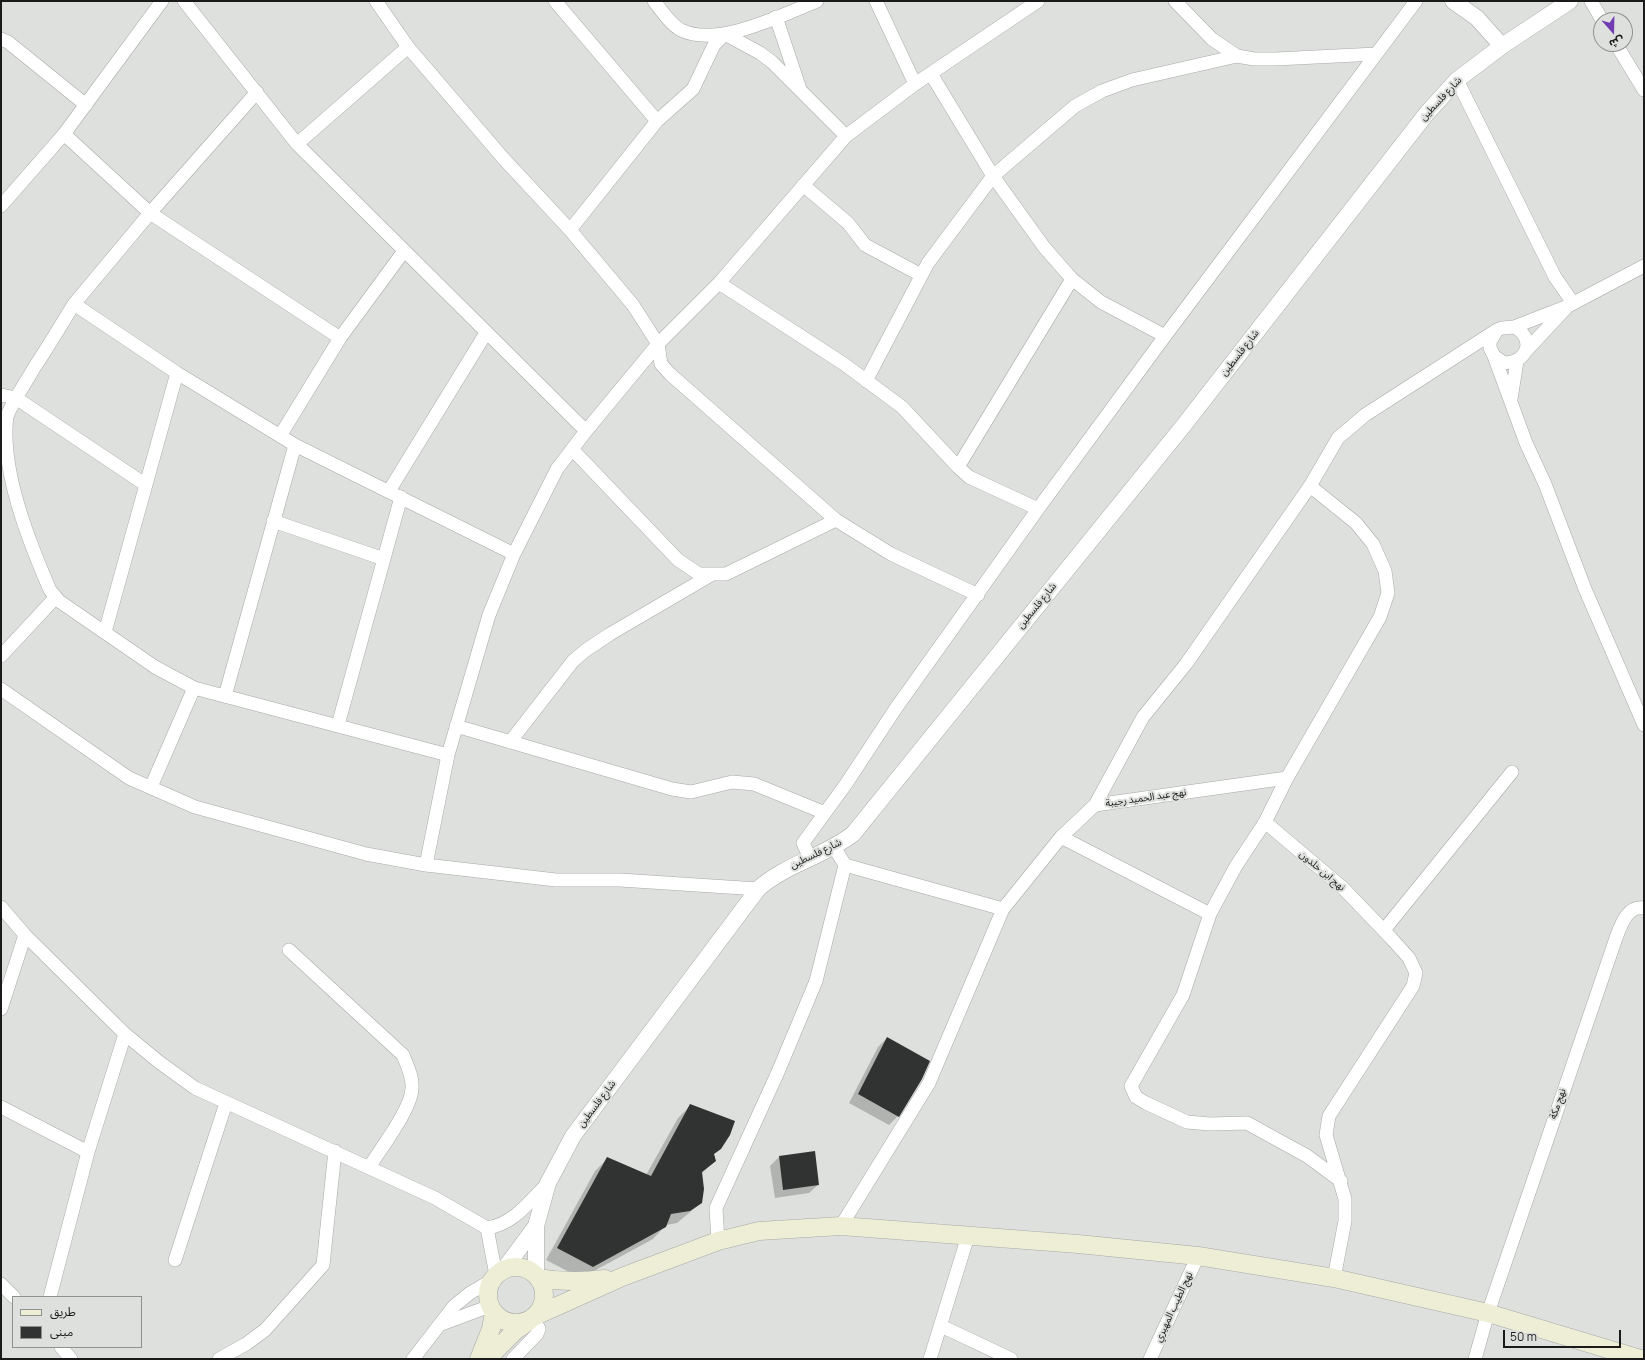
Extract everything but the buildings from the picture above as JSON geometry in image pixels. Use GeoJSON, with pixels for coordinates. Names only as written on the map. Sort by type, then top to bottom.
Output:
{"type":"FeatureCollection","features":[{"type":"Feature","properties":{"kind":"main road"},"geometry":{"type":"LineString","coordinates":[[492,1309],[501,1319],[511,1323],[521,1323],[553,1307],[622,1277],[718,1241],[759,1231],[841,1226],[1078,1244],[1198,1256],[1334,1278],[1488,1313],[1641,1359]]}},
{"type":"Feature","properties":{"kind":"main road"},"geometry":{"type":"LineString","coordinates":[[479,1359],[491,1329],[492,1309],[488,1297],[489,1288],[497,1275],[510,1268],[520,1268],[529,1270],[538,1277],[557,1281],[584,1282],[622,1277]]}},
{"type":"Feature","properties":{"kind":"main road"},"geometry":{"type":"LineString","coordinates":[[487,1359],[515,1331],[540,1310],[544,1300],[544,1290],[538,1277]]}},
{"type":"Feature","properties":{"kind":"street"},"geometry":{"type":"LineString","coordinates":[[1,206],[64,134],[162,1]]}},
{"type":"Feature","properties":{"kind":"street"},"geometry":{"type":"LineString","coordinates":[[184,1],[297,144],[486,334],[586,431]]}},
{"type":"Feature","properties":{"kind":"street"},"geometry":{"type":"LineString","coordinates":[[376,1],[408,47],[503,158],[570,230],[633,305],[658,344],[661,364],[670,374],[836,520],[891,554],[978,595]]}},
{"type":"Feature","properties":{"kind":"street"},"geometry":{"type":"LineString","coordinates":[[555,1],[657,121]]}},
{"type":"Feature","properties":{"kind":"street"},"geometry":{"type":"LineString","coordinates":[[654,1],[680,30],[704,36],[725,34],[776,17],[817,1]]}},
{"type":"Feature","properties":{"kind":"street"},"geometry":{"type":"LineString","coordinates":[[876,1],[915,84]]}},
{"type":"Feature","properties":{"kind":"street"},"geometry":{"type":"LineString","coordinates":[[426,865],[448,755],[490,615],[514,554],[557,469],[586,431],[658,344],[719,282],[846,136],[915,84],[1038,1]]}},
{"type":"Feature","properties":{"kind":"street"},"geometry":{"type":"LineString","coordinates":[[1175,1],[1212,39],[1237,56]]}},
{"type":"Feature","properties":{"kind":"street"},"geometry":{"type":"LineString","coordinates":[[810,858],[803,843],[896,708],[1038,509],[1165,336],[1416,1]]}},
{"type":"Feature","properties":{"kind":"street"},"geometry":{"type":"LineString","coordinates":[[1453,1],[1477,18],[1502,46]]}},
{"type":"Feature","properties":{"kind":"street","name":"شارع فلسطين"},"geometry":{"type":"LineString","coordinates":[[536,1226],[548,1183],[573,1136],[758,889],[775,875],[834,847],[853,834],[1184,425],[1427,114],[1458,80],[1502,46],[1570,1]]}},
{"type":"Feature","properties":{"kind":"street"},"geometry":{"type":"LineString","coordinates":[[1591,1],[1597,12]]}},
{"type":"Feature","properties":{"kind":"street"},"geometry":{"type":"LineString","coordinates":[[776,17],[801,93]]}},
{"type":"Feature","properties":{"kind":"street"},"geometry":{"type":"LineString","coordinates":[[570,230],[657,121],[693,89],[714,45],[725,34]]}},
{"type":"Feature","properties":{"kind":"street"},"geometry":{"type":"LineString","coordinates":[[725,34],[760,53],[772,62],[801,93],[846,136]]}},
{"type":"Feature","properties":{"kind":"street"},"geometry":{"type":"LineString","coordinates":[[1,39],[8,42],[86,105]]}},
{"type":"Feature","properties":{"kind":"street"},"geometry":{"type":"LineString","coordinates":[[297,144],[408,47]]}},
{"type":"Feature","properties":{"kind":"street"},"geometry":{"type":"LineString","coordinates":[[1621,52],[1644,90]]}},
{"type":"Feature","properties":{"kind":"street"},"geometry":{"type":"LineString","coordinates":[[866,381],[928,263],[993,176],[1075,106],[1102,91],[1132,80],[1237,56],[1261,59],[1376,54]]}},
{"type":"Feature","properties":{"kind":"street"},"geometry":{"type":"LineString","coordinates":[[931,74],[993,176],[1044,247],[1072,279],[1101,302],[1165,336]]}},
{"type":"Feature","properties":{"kind":"street"},"geometry":{"type":"LineString","coordinates":[[1458,80],[1555,277],[1570,304]]}},
{"type":"Feature","properties":{"kind":"street"},"geometry":{"type":"LineString","coordinates":[[256,92],[150,213],[74,304],[16,398],[7,418],[2,440],[5,477],[10,496],[54,598],[155,667],[194,688],[448,755]]}},
{"type":"Feature","properties":{"kind":"street"},"geometry":{"type":"LineString","coordinates":[[64,134],[150,213],[340,338]]}},
{"type":"Feature","properties":{"kind":"street"},"geometry":{"type":"LineString","coordinates":[[803,186],[848,223],[865,245],[922,275]]}},
{"type":"Feature","properties":{"kind":"street"},"geometry":{"type":"LineString","coordinates":[[280,436],[340,338],[404,251]]}},
{"type":"Feature","properties":{"kind":"street"},"geometry":{"type":"LineString","coordinates":[[1095,805],[1143,717],[1186,664],[1310,486],[1338,438],[1346,430],[1365,415],[1497,330],[1514,327],[1570,304],[1644,266]]}},
{"type":"Feature","properties":{"kind":"street"},"geometry":{"type":"LineString","coordinates":[[958,467],[1072,279]]}},
{"type":"Feature","properties":{"kind":"street"},"geometry":{"type":"LineString","coordinates":[[719,282],[902,407],[958,467],[969,476],[1038,509]]}},
{"type":"Feature","properties":{"kind":"street"},"geometry":{"type":"LineString","coordinates":[[74,304],[178,373],[294,445],[514,554]]}},
{"type":"Feature","properties":{"kind":"street"},"geometry":{"type":"LineString","coordinates":[[1466,350],[1492,352],[1504,363],[1521,357],[1570,304]]}},
{"type":"Feature","properties":{"kind":"street"},"geometry":{"type":"LineString","coordinates":[[1510,401],[1526,340],[1519,330],[1514,327]]}},
{"type":"Feature","properties":{"kind":"street"},"geometry":{"type":"LineString","coordinates":[[1497,330],[1490,342],[1492,352],[1510,401],[1545,484],[1585,589],[1644,725]]}},
{"type":"Feature","properties":{"kind":"street"},"geometry":{"type":"LineString","coordinates":[[389,491],[486,334]]}},
{"type":"Feature","properties":{"kind":"street"},"geometry":{"type":"LineString","coordinates":[[105,632],[178,373]]}},
{"type":"Feature","properties":{"kind":"street"},"geometry":{"type":"LineString","coordinates":[[1,395],[16,398],[146,485]]}},
{"type":"Feature","properties":{"kind":"street"},"geometry":{"type":"LineString","coordinates":[[225,696],[294,445]]}},
{"type":"Feature","properties":{"kind":"street"},"geometry":{"type":"LineString","coordinates":[[572,449],[678,560],[699,574],[726,574],[836,520]]}},
{"type":"Feature","properties":{"kind":"street"},"geometry":{"type":"LineString","coordinates":[[1310,486],[1356,523],[1373,544],[1385,571],[1388,593],[1380,617],[1287,778],[1265,822],[1236,866],[1210,914],[1183,995],[1131,1086],[1133,1092],[1146,1103],[1187,1122],[1210,1124],[1247,1122],[1307,1156],[1341,1181]]}},
{"type":"Feature","properties":{"kind":"street"},"geometry":{"type":"LineString","coordinates":[[338,726],[401,497]]}},
{"type":"Feature","properties":{"kind":"street"},"geometry":{"type":"LineString","coordinates":[[274,521],[384,559]]}},
{"type":"Feature","properties":{"kind":"street"},"geometry":{"type":"LineString","coordinates":[[510,742],[574,661],[586,650],[610,634],[711,575]]}},
{"type":"Feature","properties":{"kind":"street"},"geometry":{"type":"LineString","coordinates":[[1,656],[54,598]]}},
{"type":"Feature","properties":{"kind":"street"},"geometry":{"type":"LineString","coordinates":[[150,788],[194,688]]}},
{"type":"Feature","properties":{"kind":"street"},"geometry":{"type":"LineString","coordinates":[[1,689],[130,778],[150,788],[195,807],[366,854],[426,865],[556,880],[620,880],[758,889]]}},
{"type":"Feature","properties":{"kind":"street"},"geometry":{"type":"LineString","coordinates":[[456,726],[672,789],[691,792],[732,782],[754,784],[825,813]]}},
{"type":"Feature","properties":{"kind":"street"},"geometry":{"type":"LineString","coordinates":[[1384,930],[1512,772]]}},
{"type":"Feature","properties":{"kind":"street","name":"نهج عبد الحميد رجيبة"},"geometry":{"type":"LineString","coordinates":[[841,1226],[929,1083],[1002,909],[1061,837],[1095,805],[1287,778]]}},
{"type":"Feature","properties":{"kind":"street","name":"نهج ابن خلدون"},"geometry":{"type":"LineString","coordinates":[[1265,822],[1343,888],[1409,958],[1416,973],[1413,986],[1330,1116],[1326,1135],[1341,1181],[1345,1199],[1345,1221],[1334,1278]]}},
{"type":"Feature","properties":{"kind":"street"},"geometry":{"type":"LineString","coordinates":[[1061,837],[1210,914]]}},
{"type":"Feature","properties":{"kind":"street"},"geometry":{"type":"LineString","coordinates":[[834,847],[846,865],[1002,909]]}},
{"type":"Feature","properties":{"kind":"street"},"geometry":{"type":"LineString","coordinates":[[718,1241],[716,1208],[778,1072],[816,981],[846,865]]}},
{"type":"Feature","properties":{"kind":"street"},"geometry":{"type":"LineString","coordinates":[[1,907],[25,935],[125,1034],[159,1062],[195,1088],[370,1166],[435,1198],[487,1228],[496,1227],[511,1220],[548,1183]]}},
{"type":"Feature","properties":{"kind":"street","name":"نهج مكة"},"geometry":{"type":"LineString","coordinates":[[1488,1313],[1616,938],[1624,919],[1630,911],[1635,908],[1644,908]]}},
{"type":"Feature","properties":{"kind":"street"},"geometry":{"type":"LineString","coordinates":[[1,1009],[25,935]]}},
{"type":"Feature","properties":{"kind":"street"},"geometry":{"type":"LineString","coordinates":[[289,950],[403,1055],[409,1070],[412,1088],[409,1104],[370,1166]]}},
{"type":"Feature","properties":{"kind":"street"},"geometry":{"type":"LineString","coordinates":[[50,1296],[88,1152],[125,1034]]}},
{"type":"Feature","properties":{"kind":"street"},"geometry":{"type":"LineString","coordinates":[[174,1260],[226,1103]]}},
{"type":"Feature","properties":{"kind":"street"},"geometry":{"type":"LineString","coordinates":[[1,1106],[88,1152]]}},
{"type":"Feature","properties":{"kind":"street"},"geometry":{"type":"LineString","coordinates":[[219,1359],[246,1344],[265,1330],[323,1265],[335,1151]]}},
{"type":"Feature","properties":{"kind":"street"},"geometry":{"type":"LineString","coordinates":[[413,1359],[462,1298],[497,1275],[536,1226]]}},
{"type":"Feature","properties":{"kind":"street"},"geometry":{"type":"LineString","coordinates":[[536,1226],[538,1277]]}},
{"type":"Feature","properties":{"kind":"street"},"geometry":{"type":"LineString","coordinates":[[487,1228],[497,1275]]}},
{"type":"Feature","properties":{"kind":"street"},"geometry":{"type":"LineString","coordinates":[[930,1359],[968,1236]]}},
{"type":"Feature","properties":{"kind":"street","name":"نهج الطيب المهيري"},"geometry":{"type":"LineString","coordinates":[[1150,1359],[1198,1256]]}},
{"type":"Feature","properties":{"kind":"street"},"geometry":{"type":"LineString","coordinates":[[1,1284],[13,1296]]}},
{"type":"Feature","properties":{"kind":"street"},"geometry":{"type":"LineString","coordinates":[[439,1325],[492,1309]]}},
{"type":"Feature","properties":{"kind":"street"},"geometry":{"type":"LineString","coordinates":[[1475,1359],[1488,1313]]}},
{"type":"Feature","properties":{"kind":"street"},"geometry":{"type":"LineString","coordinates":[[513,1359],[537,1334],[539,1329],[532,1318]]}},
{"type":"Feature","properties":{"kind":"street"},"geometry":{"type":"LineString","coordinates":[[941,1326],[1011,1359]]}},
{"type":"Feature","properties":{"kind":"street"},"geometry":{"type":"LineString","coordinates":[[62,1348],[71,1359]]}}]}
